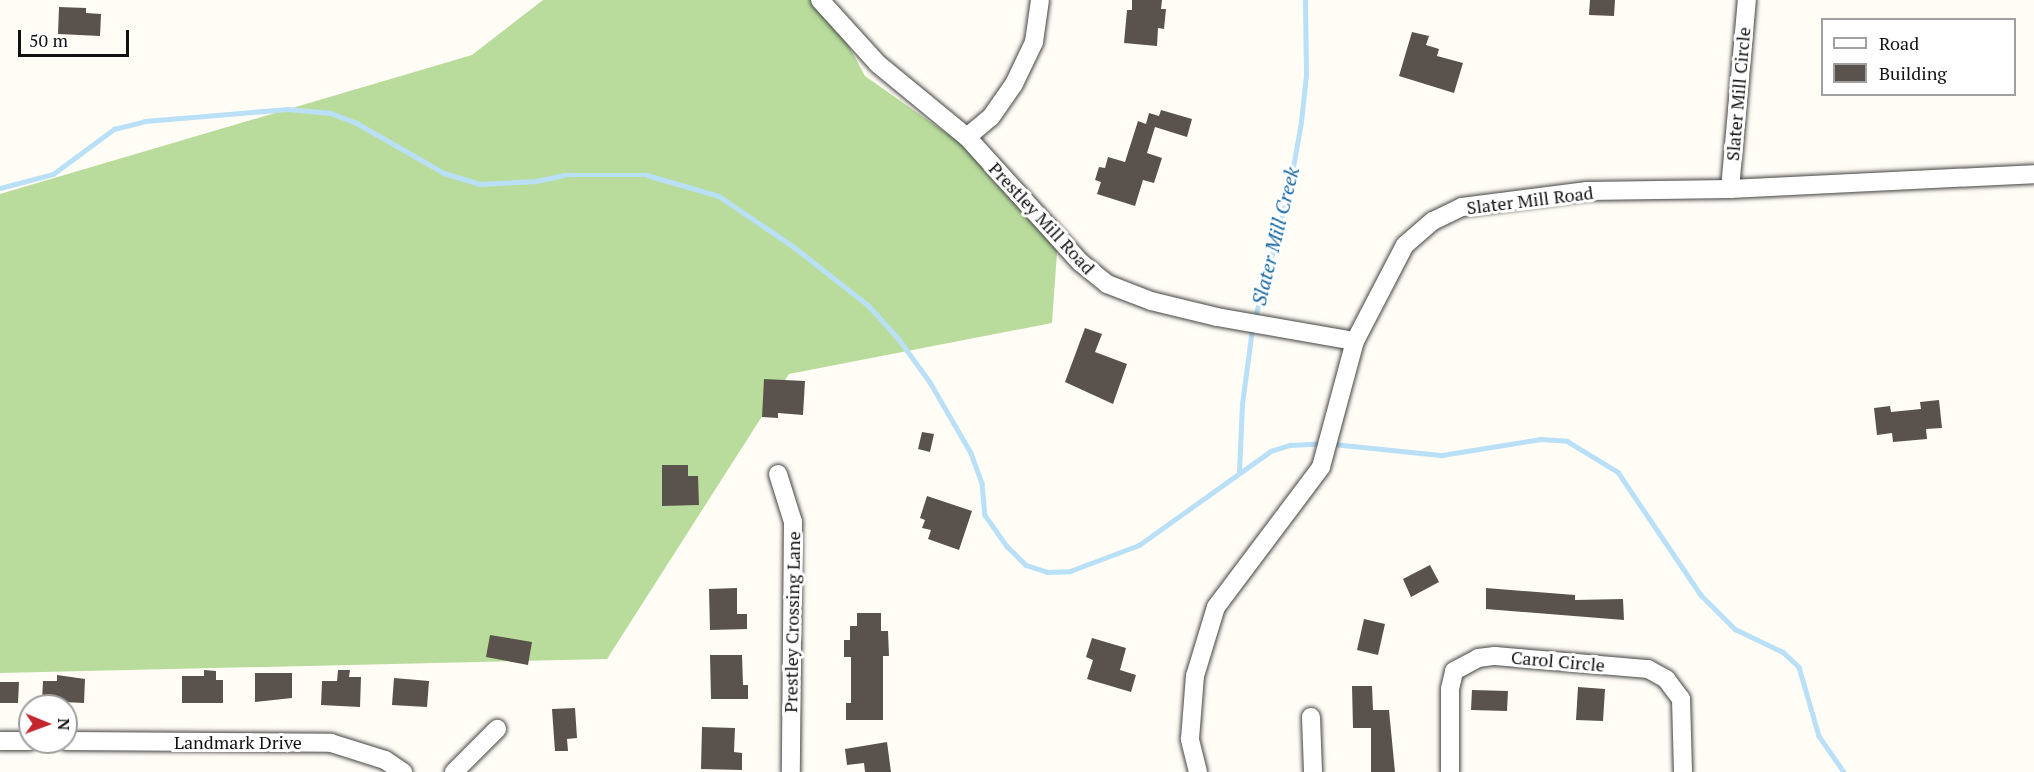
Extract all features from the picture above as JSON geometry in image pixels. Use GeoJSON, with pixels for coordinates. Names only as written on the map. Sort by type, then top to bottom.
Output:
{"type":"FeatureCollection","features":[{"type":"Feature","properties":{"kind":"street","name":"Prestley Mill Road"},"geometry":{"type":"LineString","coordinates":[[820,0],[878,64],[967,137],[1080,262],[1107,284],[1150,301],[1195,312],[1355,341]]}},
{"type":"Feature","properties":{"kind":"street"},"geometry":{"type":"LineString","coordinates":[[967,137],[991,117],[1014,84],[1034,42],[1040,0]]}},
{"type":"Feature","properties":{"kind":"street","name":"Slater Mill Circle"},"geometry":{"type":"LineString","coordinates":[[1730,189],[1747,0]]}},
{"type":"Feature","properties":{"kind":"street","name":"Slater Mill Road"},"geometry":{"type":"LineString","coordinates":[[1198,772],[1190,739],[1195,676],[1216,607],[1321,468],[1355,341],[1405,245],[1433,221],[1462,207],[1587,191],[1730,189],[2034,174]]}},
{"type":"Feature","properties":{"kind":"street","name":"Prestley Crossing Lane"},"geometry":{"type":"LineString","coordinates":[[778,474],[793,522],[791,772]]}},
{"type":"Feature","properties":{"kind":"street","name":"Carol Circle"},"geometry":{"type":"LineString","coordinates":[[1450,772],[1450,689],[1454,671],[1471,660],[1495,656],[1648,669],[1666,679],[1681,699],[1683,772]]}},
{"type":"Feature","properties":{"kind":"street"},"geometry":{"type":"LineString","coordinates":[[1311,717],[1313,772]]}},
{"type":"Feature","properties":{"kind":"street"},"geometry":{"type":"LineString","coordinates":[[454,772],[497,729]]}},
{"type":"Feature","properties":{"kind":"street"},"geometry":{"type":"LineString","coordinates":[[0,741],[18,741]]}},
{"type":"Feature","properties":{"kind":"street","name":"Landmark Drive"},"geometry":{"type":"LineString","coordinates":[[78,741],[331,743],[385,760],[403,772]]}},
{"type":"Feature","properties":{"kind":"green space"},"geometry":{"type":"Polygon","coordinates":[[[543,0],[824,0],[865,76],[973,152],[1058,239],[1052,323],[789,374],[607,659],[0,673],[0,194],[472,55],[543,0]]]}},
{"type":"Feature","properties":{"kind":"building"},"geometry":{"type":"Polygon","coordinates":[[[1132,0],[1162,0],[1161,9],[1166,9],[1164,29],[1158,28],[1157,46],[1124,43],[1127,10],[1132,10],[1132,0]]]}},
{"type":"Feature","properties":{"kind":"building"},"geometry":{"type":"Polygon","coordinates":[[[1590,0],[1615,0],[1614,16],[1589,15],[1590,0]]]}},
{"type":"Feature","properties":{"kind":"building"},"geometry":{"type":"Polygon","coordinates":[[[59,7],[86,8],[86,13],[101,14],[100,36],[58,34],[59,7]]]}},
{"type":"Feature","properties":{"kind":"building"},"geometry":{"type":"Polygon","coordinates":[[[1412,32],[1429,36],[1426,45],[1439,49],[1437,56],[1463,63],[1454,93],[1399,76],[1412,32]]]}},
{"type":"Feature","properties":{"kind":"building"},"geometry":{"type":"Polygon","coordinates":[[[1161,110],[1192,119],[1187,137],[1155,127],[1147,153],[1162,158],[1154,183],[1143,180],[1135,206],[1097,194],[1101,182],[1095,180],[1099,167],[1105,168],[1108,157],[1125,162],[1138,121],[1146,124],[1149,113],[1159,116],[1161,110]]]}},
{"type":"Feature","properties":{"kind":"building"},"geometry":{"type":"Polygon","coordinates":[[[1085,328],[1102,334],[1095,352],[1127,364],[1113,404],[1065,382],[1085,328]]]}},
{"type":"Feature","properties":{"kind":"building"},"geometry":{"type":"Polygon","coordinates":[[[764,379],[805,381],[803,415],[778,413],[778,418],[762,417],[764,379]]]}},
{"type":"Feature","properties":{"kind":"building"},"geometry":{"type":"Polygon","coordinates":[[[1939,400],[1942,428],[1926,429],[1927,439],[1893,442],[1892,433],[1877,435],[1874,408],[1890,406],[1891,412],[1921,409],[1920,402],[1939,400]]]}},
{"type":"Feature","properties":{"kind":"building"},"geometry":{"type":"Polygon","coordinates":[[[922,432],[934,434],[930,452],[918,449],[922,432]]]}},
{"type":"Feature","properties":{"kind":"building"},"geometry":{"type":"Polygon","coordinates":[[[662,465],[688,465],[688,476],[698,476],[699,505],[662,506],[662,465]]]}},
{"type":"Feature","properties":{"kind":"building"},"geometry":{"type":"Polygon","coordinates":[[[927,496],[972,511],[959,550],[928,539],[931,530],[922,528],[925,520],[920,518],[927,496]]]}},
{"type":"Feature","properties":{"kind":"building"},"geometry":{"type":"Polygon","coordinates":[[[1430,565],[1439,582],[1411,597],[1403,579],[1430,565]]]}},
{"type":"Feature","properties":{"kind":"building"},"geometry":{"type":"Polygon","coordinates":[[[737,588],[737,614],[747,614],[747,629],[710,630],[709,589],[737,588]]]}},
{"type":"Feature","properties":{"kind":"building"},"geometry":{"type":"Polygon","coordinates":[[[1486,588],[1575,595],[1575,600],[1623,599],[1624,620],[1486,609],[1486,588]]]}},
{"type":"Feature","properties":{"kind":"building"},"geometry":{"type":"Polygon","coordinates":[[[857,613],[881,613],[881,631],[888,631],[889,656],[883,656],[883,720],[846,720],[846,703],[851,703],[851,657],[844,657],[844,640],[850,640],[850,626],[857,626],[857,613]]]}},
{"type":"Feature","properties":{"kind":"building"},"geometry":{"type":"Polygon","coordinates":[[[1364,619],[1385,624],[1378,655],[1357,650],[1364,619]]]}},
{"type":"Feature","properties":{"kind":"building"},"geometry":{"type":"Polygon","coordinates":[[[490,635],[532,642],[528,665],[486,657],[490,635]]]}},
{"type":"Feature","properties":{"kind":"building"},"geometry":{"type":"Polygon","coordinates":[[[1092,638],[1126,648],[1120,670],[1136,675],[1131,692],[1087,679],[1093,660],[1086,657],[1092,638]]]}},
{"type":"Feature","properties":{"kind":"building"},"geometry":{"type":"Polygon","coordinates":[[[710,655],[742,655],[743,685],[748,685],[748,699],[711,699],[710,655]]]}},
{"type":"Feature","properties":{"kind":"building"},"geometry":{"type":"Polygon","coordinates":[[[204,670],[216,671],[216,680],[223,680],[223,703],[182,703],[182,676],[204,676],[204,670]]]}},
{"type":"Feature","properties":{"kind":"building"},"geometry":{"type":"Polygon","coordinates":[[[338,670],[350,670],[349,677],[361,677],[360,707],[321,705],[322,681],[337,681],[338,670]]]}},
{"type":"Feature","properties":{"kind":"building"},"geometry":{"type":"Polygon","coordinates":[[[255,673],[292,673],[292,698],[255,702],[255,673]]]}},
{"type":"Feature","properties":{"kind":"building"},"geometry":{"type":"Polygon","coordinates":[[[57,675],[85,679],[84,703],[78,703],[78,694],[42,694],[43,681],[57,681],[57,675]]]}},
{"type":"Feature","properties":{"kind":"building"},"geometry":{"type":"Polygon","coordinates":[[[394,678],[429,681],[427,707],[392,705],[394,678]]]}},
{"type":"Feature","properties":{"kind":"building"},"geometry":{"type":"Polygon","coordinates":[[[0,682],[19,682],[18,703],[0,703],[0,682]]]}},
{"type":"Feature","properties":{"kind":"building"},"geometry":{"type":"Polygon","coordinates":[[[1352,686],[1372,686],[1373,710],[1389,710],[1395,772],[1371,772],[1371,728],[1353,728],[1352,686]]]}},
{"type":"Feature","properties":{"kind":"building"},"geometry":{"type":"Polygon","coordinates":[[[1578,687],[1605,689],[1603,721],[1576,720],[1578,687]]]}},
{"type":"Feature","properties":{"kind":"building"},"geometry":{"type":"Polygon","coordinates":[[[1472,690],[1508,691],[1507,711],[1471,710],[1472,690]]]}},
{"type":"Feature","properties":{"kind":"building"},"geometry":{"type":"Polygon","coordinates":[[[575,708],[577,738],[567,739],[568,751],[555,751],[552,709],[575,708]]]}},
{"type":"Feature","properties":{"kind":"building"},"geometry":{"type":"Polygon","coordinates":[[[702,727],[735,728],[734,752],[742,753],[742,770],[701,769],[702,727]]]}},
{"type":"Feature","properties":{"kind":"building"},"geometry":{"type":"Polygon","coordinates":[[[887,742],[891,772],[865,772],[864,763],[847,765],[845,749],[887,742]]]}},
{"type":"Feature","properties":{"kind":"waterway","name":"Slater Mill Creek"},"geometry":{"type":"LineString","coordinates":[[1254,321],[1289,190],[1301,122],[1306,75],[1305,0]]}},
{"type":"Feature","properties":{"kind":"waterway"},"geometry":{"type":"LineString","coordinates":[[0,188],[53,174],[114,129],[145,121],[287,109],[331,113],[355,122],[444,173],[480,184],[536,181],[564,175],[647,175],[719,196],[794,247],[868,305],[898,338],[930,382],[971,453],[982,483],[985,515],[1007,546],[1026,565],[1047,572],[1070,571],[1139,545],[1271,451],[1290,445],[1324,443]]}},
{"type":"Feature","properties":{"kind":"waterway","name":"Slater Mill Creek"},"geometry":{"type":"LineString","coordinates":[[1239,472],[1242,404],[1252,329]]}},
{"type":"Feature","properties":{"kind":"waterway"},"geometry":{"type":"LineString","coordinates":[[1333,444],[1442,455],[1541,439],[1567,441],[1618,472],[1701,595],[1735,629],[1783,652],[1799,667],[1819,736],[1844,772]]}}]}
